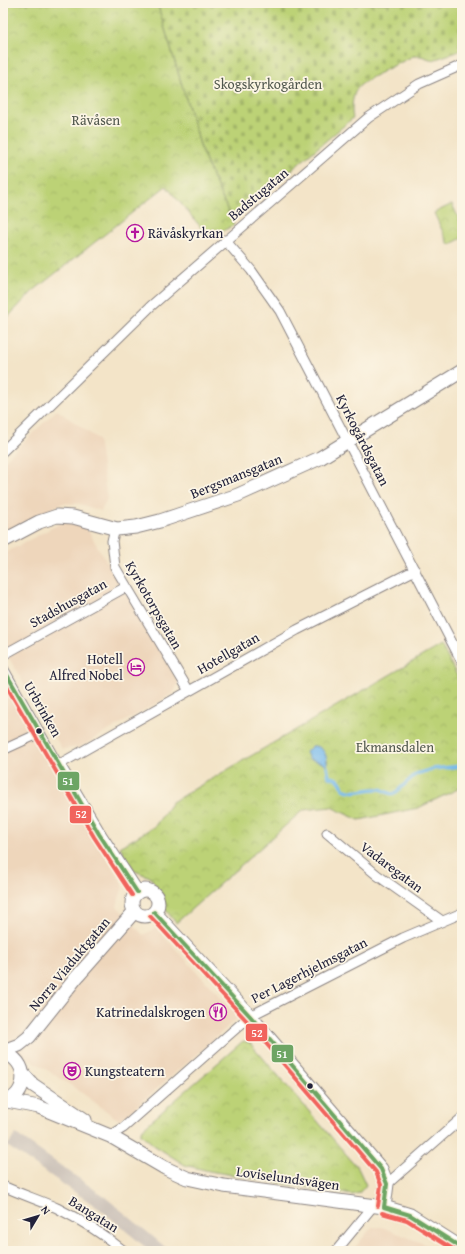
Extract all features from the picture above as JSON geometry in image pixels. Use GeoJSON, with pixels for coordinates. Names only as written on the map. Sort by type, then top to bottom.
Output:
{"type":"FeatureCollection","features":[{"type":"Feature","properties":{"kind":"street","name":"Badstugatan"},"geometry":{"type":"LineString","coordinates":[[3,451],[151,306],[225,240],[368,118],[420,84],[462,65]]}},
{"type":"Feature","properties":{"kind":"street","name":"Kyrkogårdsgatan"},"geometry":{"type":"LineString","coordinates":[[225,240],[251,270],[280,311],[462,662]]}},
{"type":"Feature","properties":{"kind":"street","name":"Bergsmansgatan"},"geometry":{"type":"LineString","coordinates":[[3,541],[40,522],[58,516],[72,517],[115,528],[136,527],[160,521],[238,495],[320,458],[462,371]]}},
{"type":"Feature","properties":{"kind":"street","name":"Kyrkotorpsgatan"},"geometry":{"type":"LineString","coordinates":[[115,528],[112,541],[115,567],[190,691]]}},
{"type":"Feature","properties":{"kind":"street","name":"Hotellgatan"},"geometry":{"type":"LineString","coordinates":[[58,764],[297,630],[415,570]]}},
{"type":"Feature","properties":{"kind":"street","name":"Stadshusgatan"},"geometry":{"type":"LineString","coordinates":[[3,655],[126,587]]}},
{"type":"Feature","properties":{"kind":"street","name":"Urbrinken"},"geometry":{"type":"LineString","coordinates":[[3,668],[58,764]]}},
{"type":"Feature","properties":{"kind":"street"},"geometry":{"type":"LineString","coordinates":[[3,750],[40,733]]}},
{"type":"Feature","properties":{"kind":"street"},"geometry":{"type":"LineString","coordinates":[[58,764],[99,834],[137,892]]}},
{"type":"Feature","properties":{"kind":"street","name":"Vadaregatan"},"geometry":{"type":"LineString","coordinates":[[326,833],[377,874],[442,921]]}},
{"type":"Feature","properties":{"kind":"street"},"geometry":{"type":"LineString","coordinates":[[145,889],[153,892],[158,904],[154,912],[146,916],[142,916],[134,912],[131,904],[133,895],[137,892],[145,889]]}},
{"type":"Feature","properties":{"kind":"street","name":"Norra Viaduktgatan"},"geometry":{"type":"LineString","coordinates":[[3,1052],[19,1045],[29,1037],[76,978],[134,912]]}},
{"type":"Feature","properties":{"kind":"street"},"geometry":{"type":"LineString","coordinates":[[154,912],[250,1016],[381,1169],[387,1184]]}},
{"type":"Feature","properties":{"kind":"street","name":"Per Lagerhjelmsgatan"},"geometry":{"type":"LineString","coordinates":[[110,1136],[123,1128],[250,1016],[403,938],[462,913]]}},
{"type":"Feature","properties":{"kind":"street","name":"Norra Viaduktgatan"},"geometry":{"type":"LineString","coordinates":[[5,1101],[16,1096],[20,1091],[29,1037]]}},
{"type":"Feature","properties":{"kind":"street","name":"Loviselundsvägen"},"geometry":{"type":"LineString","coordinates":[[3,1052],[18,1061],[23,1072],[33,1085],[110,1136],[165,1168],[187,1178],[205,1183],[379,1206],[410,1215],[462,1248]]}},
{"type":"Feature","properties":{"kind":"street","name":"Loviselundsvägen"},"geometry":{"type":"LineString","coordinates":[[5,1101],[36,1106],[110,1136]]}},
{"type":"Feature","properties":{"kind":"street"},"geometry":{"type":"LineString","coordinates":[[336,1251],[379,1206],[387,1184],[462,1118]]}},
{"type":"Feature","properties":{"kind":"street","name":"Bangatan"},"geometry":{"type":"LineString","coordinates":[[3,1186],[79,1219],[96,1229],[124,1251]]}},
{"type":"Feature","properties":{"kind":"shaded area"},"geometry":{"type":"Polygon","coordinates":[[[57,410],[98,439],[107,499],[101,511],[80,504],[63,503],[3,532],[3,462],[57,410]]]}},
{"type":"Feature","properties":{"kind":"shaded area"},"geometry":{"type":"Polygon","coordinates":[[[72,520],[79,522],[89,532],[178,682],[174,693],[80,747],[62,749],[3,648],[3,554],[61,523],[72,520]]]}},
{"type":"Feature","properties":{"kind":"shaded area"},"geometry":{"type":"Polygon","coordinates":[[[3,686],[123,885],[117,906],[143,935],[156,928],[239,1017],[120,1121],[78,1090],[7,1044],[3,1047],[3,686]]]}},
{"type":"Feature","properties":{"kind":"shaded area"},"geometry":{"type":"Polygon","coordinates":[[[16,1134],[105,1197],[170,1251],[150,1251],[101,1210],[7,1146],[16,1134]]]}},
{"type":"Feature","properties":{"kind":"shaded area"},"geometry":{"type":"Polygon","coordinates":[[[372,1227],[382,1227],[442,1251],[352,1251],[372,1227]]]}},
{"type":"Feature","properties":{"kind":"green space","name":"Rävåsen"},"geometry":{"type":"Polygon","coordinates":[[[3,3],[157,3],[203,155],[234,225],[210,238],[166,186],[33,291],[3,322],[3,3]]]}},
{"type":"Feature","properties":{"kind":"green space","name":"Skogskyrkogården"},"geometry":{"type":"Polygon","coordinates":[[[157,3],[462,3],[462,50],[433,60],[421,56],[413,56],[359,86],[356,90],[352,104],[353,118],[232,220],[203,155],[157,3]]]}},
{"type":"Feature","properties":{"kind":"green space"},"geometry":{"type":"Polygon","coordinates":[[[452,204],[462,226],[462,238],[449,245],[434,213],[452,204]]]}},
{"type":"Feature","properties":{"kind":"green space","name":"Ekmansdalen"},"geometry":{"type":"Polygon","coordinates":[[[441,645],[462,685],[462,787],[418,808],[359,820],[331,807],[303,810],[176,923],[165,909],[164,897],[150,877],[135,871],[120,847],[155,826],[172,802],[441,645]]]}},
{"type":"Feature","properties":{"kind":"green space"},"geometry":{"type":"Polygon","coordinates":[[[243,1041],[250,1043],[358,1168],[366,1185],[359,1193],[352,1195],[209,1171],[185,1165],[155,1146],[141,1134],[141,1130],[243,1041]]]}},
{"type":"Feature","properties":{"kind":"water"},"geometry":{"type":"Polygon","coordinates":[[[312,746],[320,747],[324,752],[327,759],[327,767],[323,763],[309,759],[306,752],[312,746]]]}},
{"type":"Feature","properties":{"kind":"waterway"},"geometry":{"type":"LineString","coordinates":[[327,767],[329,777],[338,780],[343,789],[348,791],[379,789],[394,794],[416,774],[433,769],[462,766]]}},
{"type":"Feature","properties":{"kind":"transit line","name":"51"},"geometry":{"type":"LineString","coordinates":[[3,668],[99,834],[137,892]]}},
{"type":"Feature","properties":{"kind":"transit line","name":"52"},"geometry":{"type":"LineString","coordinates":[[3,680],[94,837],[132,895]]}},
{"type":"Feature","properties":{"kind":"transit line","name":"51"},"geometry":{"type":"LineString","coordinates":[[154,912],[250,1016],[381,1169],[387,1184],[384,1207]]}},
{"type":"Feature","properties":{"kind":"transit line","name":"52"},"geometry":{"type":"LineString","coordinates":[[150,916],[246,1020],[376,1172],[381,1185],[378,1206]]}},
{"type":"Feature","properties":{"kind":"transit line","name":"51"},"geometry":{"type":"LineString","coordinates":[[384,1207],[410,1215],[462,1248]]}},
{"type":"Feature","properties":{"kind":"transit line","name":"52"},"geometry":{"type":"LineString","coordinates":[[382,1213],[407,1220],[456,1251]]}},
{"type":"Feature","properties":{"kind":"place","name":"Rävåskyrkan"},"geometry":{"type":"Point","coordinates":[135,233]}},
{"type":"Feature","properties":{"kind":"place","name":"Hotell Alfred Nobel"},"geometry":{"type":"Point","coordinates":[136,667]}},
{"type":"Feature","properties":{"kind":"place","name":"Katrinedalskrogen"},"geometry":{"type":"Point","coordinates":[218,1012]}},
{"type":"Feature","properties":{"kind":"place","name":"Kungsteatern"},"geometry":{"type":"Point","coordinates":[72,1071]}}]}
